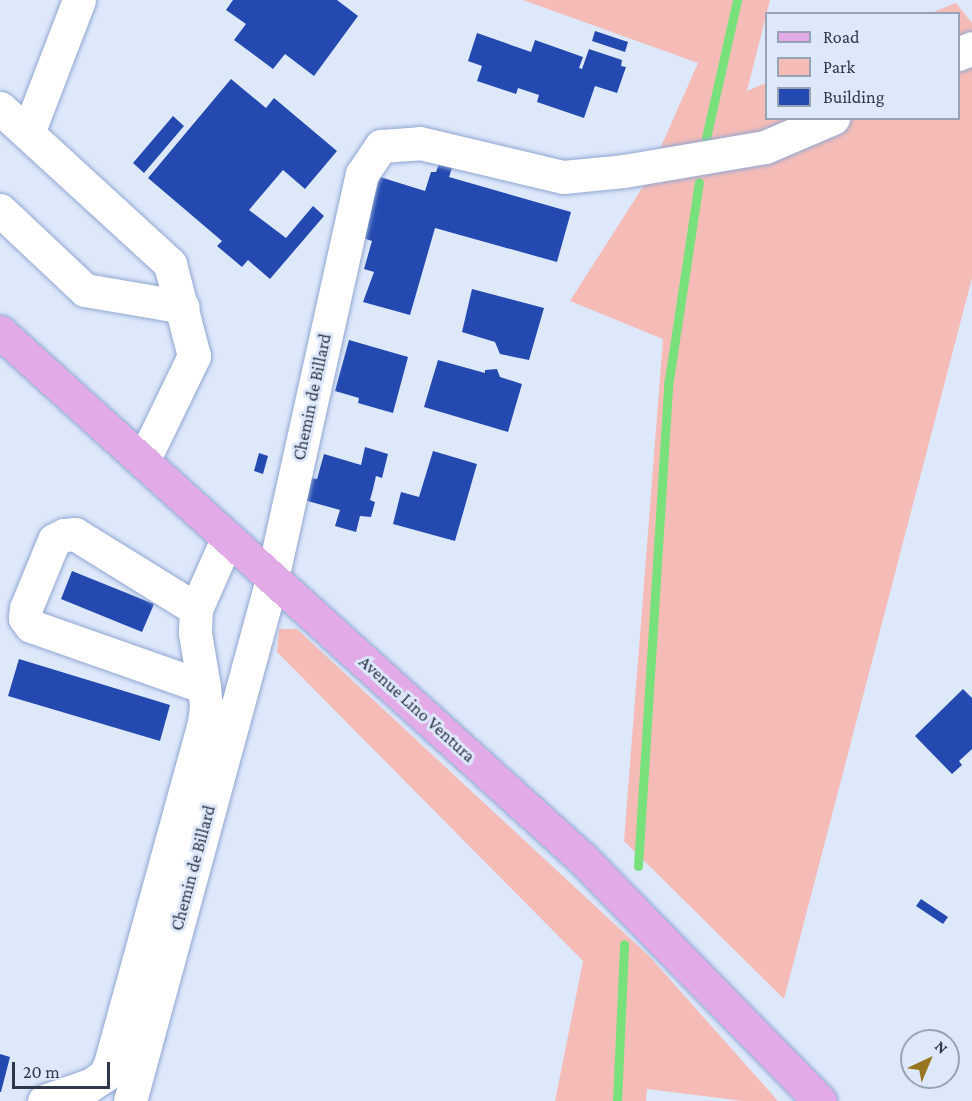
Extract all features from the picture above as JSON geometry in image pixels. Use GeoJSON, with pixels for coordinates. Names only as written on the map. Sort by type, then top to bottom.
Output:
{"type":"FeatureCollection","features":[{"type":"Feature","properties":{"kind":"main road","name":"Avenue Lino Ventura"},"geometry":{"type":"LineString","coordinates":[[0,332],[582,858],[820,1101]]}},
{"type":"Feature","properties":{"kind":"street"},"geometry":{"type":"LineString","coordinates":[[28,133],[80,0]]}},
{"type":"Feature","properties":{"kind":"street"},"geometry":{"type":"LineString","coordinates":[[0,108],[170,264],[194,356],[143,461]]}},
{"type":"Feature","properties":{"kind":"street","name":"Chemin de Billard"},"geometry":{"type":"LineString","coordinates":[[130,1101],[272,579],[362,174],[381,146],[420,143],[563,177],[624,171],[765,147],[828,120]]}},
{"type":"Feature","properties":{"kind":"street"},"geometry":{"type":"LineString","coordinates":[[0,210],[86,290],[183,307]]}},
{"type":"Feature","properties":{"kind":"street"},"geometry":{"type":"LineString","coordinates":[[196,609],[75,534],[64,535],[54,540],[26,608],[25,618],[32,626],[204,687]]}},
{"type":"Feature","properties":{"kind":"street"},"geometry":{"type":"LineString","coordinates":[[44,1101],[90,1085],[104,1076],[110,1064],[204,723],[206,706],[195,633],[196,609],[228,538]]}},
{"type":"Feature","properties":{"kind":"green space"},"geometry":{"type":"Polygon","coordinates":[[[523,0],[770,0],[767,12],[765,12],[747,91],[765,83],[765,120],[960,120],[960,12],[934,12],[956,3],[972,23],[972,278],[784,999],[624,841],[663,339],[570,301],[644,185],[698,63],[523,0]]]}},
{"type":"Feature","properties":{"kind":"green space"},"geometry":{"type":"Polygon","coordinates":[[[279,629],[297,629],[650,957],[778,1101],[743,1101],[647,1089],[646,1101],[555,1101],[583,961],[277,652],[279,629]]]}},
{"type":"Feature","properties":{"kind":"building"},"geometry":{"type":"Polygon","coordinates":[[[233,0],[337,0],[358,16],[314,76],[285,54],[273,69],[234,40],[246,24],[226,10],[233,0]]]}},
{"type":"Feature","properties":{"kind":"building"},"geometry":{"type":"Polygon","coordinates":[[[595,31],[628,42],[625,52],[592,41],[595,31]]]}},
{"type":"Feature","properties":{"kind":"building"},"geometry":{"type":"Polygon","coordinates":[[[477,33],[531,52],[535,40],[583,57],[579,68],[582,69],[589,49],[622,60],[621,66],[626,67],[617,93],[595,86],[584,118],[537,102],[539,95],[518,88],[516,94],[477,81],[482,66],[468,61],[477,33]]]}},
{"type":"Feature","properties":{"kind":"building"},"geometry":{"type":"Polygon","coordinates":[[[231,79],[266,108],[274,98],[337,151],[305,189],[283,170],[249,210],[286,238],[313,206],[324,216],[270,279],[248,260],[242,267],[217,246],[222,241],[148,178],[231,79]]]}},
{"type":"Feature","properties":{"kind":"building"},"geometry":{"type":"Polygon","coordinates":[[[173,116],[184,126],[144,173],[133,163],[173,116]]]}},
{"type":"Feature","properties":{"kind":"building"},"geometry":{"type":"Polygon","coordinates":[[[439,164],[452,168],[449,177],[571,212],[557,262],[435,228],[410,315],[363,302],[374,272],[364,269],[372,241],[363,238],[380,177],[425,191],[431,172],[436,172],[439,164]]]}},
{"type":"Feature","properties":{"kind":"building"},"geometry":{"type":"Polygon","coordinates":[[[472,289],[544,308],[529,360],[500,354],[495,342],[462,332],[472,289]]]}},
{"type":"Feature","properties":{"kind":"building"},"geometry":{"type":"Polygon","coordinates":[[[349,340],[408,357],[393,413],[358,403],[359,398],[335,391],[349,340]]]}},
{"type":"Feature","properties":{"kind":"building"},"geometry":{"type":"Polygon","coordinates":[[[438,360],[485,373],[485,370],[497,369],[500,377],[522,384],[508,432],[424,407],[438,360]]]}},
{"type":"Feature","properties":{"kind":"building"},"geometry":{"type":"Polygon","coordinates":[[[365,447],[388,454],[382,478],[376,476],[370,500],[375,502],[371,517],[360,516],[356,532],[335,526],[340,510],[304,500],[311,478],[317,479],[324,454],[361,465],[365,447]]]}},
{"type":"Feature","properties":{"kind":"building"},"geometry":{"type":"Polygon","coordinates":[[[433,451],[477,464],[455,541],[393,524],[401,492],[419,497],[433,451]]]}},
{"type":"Feature","properties":{"kind":"building"},"geometry":{"type":"Polygon","coordinates":[[[259,453],[268,456],[263,474],[254,471],[259,453]]]}},
{"type":"Feature","properties":{"kind":"building"},"geometry":{"type":"Polygon","coordinates":[[[72,571],[154,604],[142,632],[61,599],[72,571]]]}},
{"type":"Feature","properties":{"kind":"building"},"geometry":{"type":"Polygon","coordinates":[[[19,659],[170,705],[160,741],[8,696],[19,659]]]}},
{"type":"Feature","properties":{"kind":"building"},"geometry":{"type":"Polygon","coordinates":[[[963,689],[972,698],[972,749],[959,761],[962,765],[952,774],[915,736],[963,689]]]}},
{"type":"Feature","properties":{"kind":"building"},"geometry":{"type":"Polygon","coordinates":[[[921,899],[948,917],[943,924],[916,906],[921,899]]]}},
{"type":"Feature","properties":{"kind":"building"},"geometry":{"type":"Polygon","coordinates":[[[0,1054],[10,1057],[1,1092],[0,1092],[0,1054]]]}},
{"type":"Feature","properties":{"kind":"waterway"},"geometry":{"type":"LineString","coordinates":[[706,138],[737,0]]}},
{"type":"Feature","properties":{"kind":"waterway"},"geometry":{"type":"LineString","coordinates":[[638,866],[669,380],[699,182]]}},
{"type":"Feature","properties":{"kind":"waterway"},"geometry":{"type":"LineString","coordinates":[[617,1101],[624,944]]}}]}
